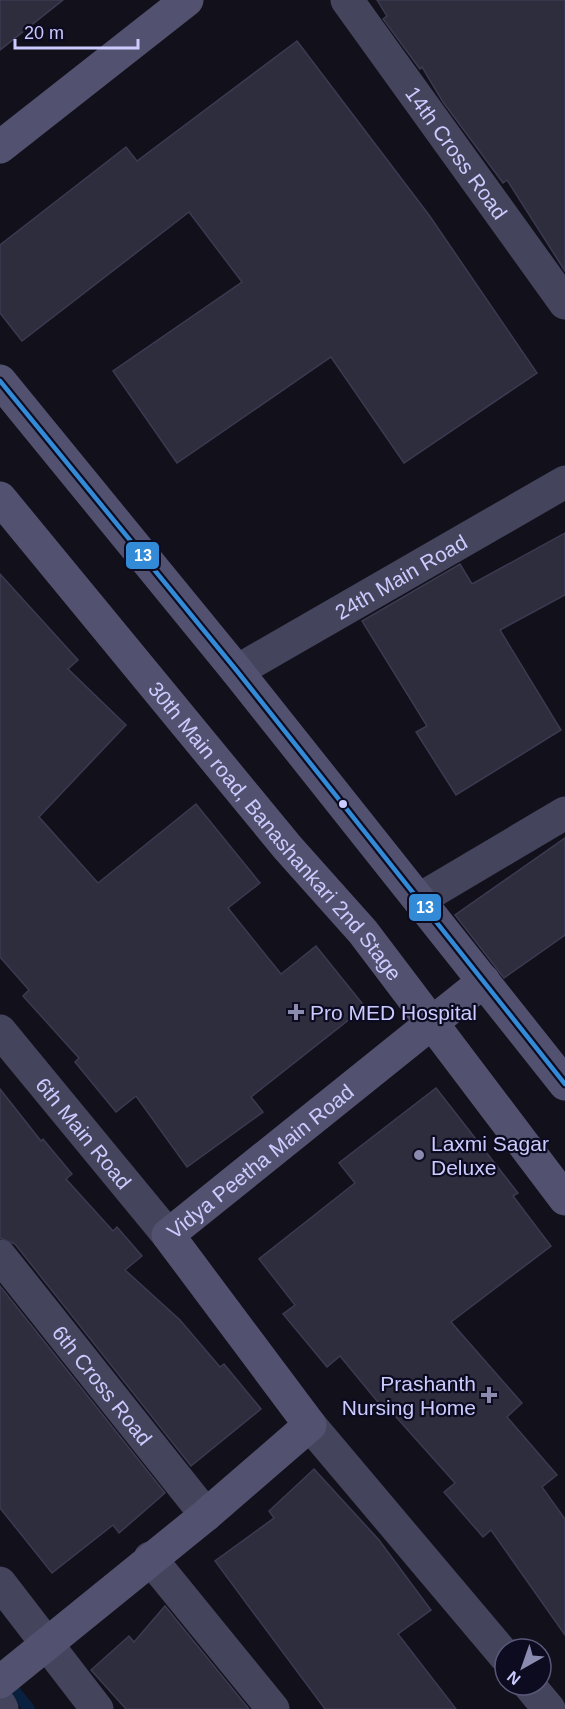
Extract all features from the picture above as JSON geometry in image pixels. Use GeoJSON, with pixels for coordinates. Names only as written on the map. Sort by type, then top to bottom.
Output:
{"type":"FeatureCollection","features":[{"type":"Feature","properties":{"kind":"main road"},"geometry":{"type":"LineString","coordinates":[[0,147],[168,6]]}},
{"type":"Feature","properties":{"kind":"main road"},"geometry":{"type":"LineString","coordinates":[[0,381],[237,671],[565,1084]]}},
{"type":"Feature","properties":{"kind":"main road","name":"30th Main road, Banashankari 2nd Stage"},"geometry":{"type":"LineString","coordinates":[[0,498],[288,848],[363,932],[565,1199]]}},
{"type":"Feature","properties":{"kind":"main road","name":"Vidya Peetha Main Road"},"geometry":{"type":"LineString","coordinates":[[310,1425],[168,1235],[484,981]]}},
{"type":"Feature","properties":{"kind":"main road"},"geometry":{"type":"LineString","coordinates":[[10,1674],[150,1558],[206,1515],[310,1425]]}},
{"type":"Feature","properties":{"kind":"street","name":"14th Cross Road"},"geometry":{"type":"LineString","coordinates":[[347,0],[565,303]]}},
{"type":"Feature","properties":{"kind":"street","name":"24th Main Road"},"geometry":{"type":"LineString","coordinates":[[237,671],[565,483]]}},
{"type":"Feature","properties":{"kind":"street"},"geometry":{"type":"LineString","coordinates":[[420,899],[565,813]]}},
{"type":"Feature","properties":{"kind":"street","name":"6th Main Road"},"geometry":{"type":"LineString","coordinates":[[0,1031],[168,1235]]}},
{"type":"Feature","properties":{"kind":"street","name":"6th Cross Road"},"geometry":{"type":"LineString","coordinates":[[0,1256],[206,1515]]}},
{"type":"Feature","properties":{"kind":"street"},"geometry":{"type":"LineString","coordinates":[[310,1425],[493,1642]]}},
{"type":"Feature","properties":{"kind":"street"},"geometry":{"type":"LineString","coordinates":[[150,1558],[273,1709]]}},
{"type":"Feature","properties":{"kind":"street"},"geometry":{"type":"LineString","coordinates":[[0,1583],[48,1642],[97,1709]]}},
{"type":"Feature","properties":{"kind":"street"},"geometry":{"type":"LineString","coordinates":[[539,1697],[549,1709]]}},
{"type":"Feature","properties":{"kind":"street"},"geometry":{"type":"LineString","coordinates":[[0,1705],[2,1709]]}},
{"type":"Feature","properties":{"kind":"building"},"geometry":{"type":"Polygon","coordinates":[[[0,0],[63,0],[0,50],[0,0]]]}},
{"type":"Feature","properties":{"kind":"building"},"geometry":{"type":"Polygon","coordinates":[[[377,0],[565,0],[565,271],[507,180],[503,183],[443,102],[422,67],[420,69],[383,19],[387,16],[377,0]]]}},
{"type":"Feature","properties":{"kind":"building"},"geometry":{"type":"Polygon","coordinates":[[[297,41],[429,215],[537,373],[404,463],[331,357],[177,463],[113,371],[242,282],[189,212],[22,341],[0,313],[0,245],[126,147],[137,161],[297,41]]]}},
{"type":"Feature","properties":{"kind":"building"},"geometry":{"type":"Polygon","coordinates":[[[565,533],[565,595],[500,630],[561,730],[456,795],[416,732],[427,726],[362,621],[460,564],[472,584],[565,533]]]}},
{"type":"Feature","properties":{"kind":"building"},"geometry":{"type":"Polygon","coordinates":[[[0,574],[78,660],[68,669],[126,725],[39,817],[98,883],[196,804],[260,883],[228,908],[281,974],[316,946],[365,1007],[251,1097],[263,1112],[187,1167],[136,1096],[116,1112],[75,1062],[79,1058],[23,996],[29,990],[0,957],[0,574]]]}},
{"type":"Feature","properties":{"kind":"building"},"geometry":{"type":"Polygon","coordinates":[[[565,838],[565,935],[504,978],[455,915],[565,838]]]}},
{"type":"Feature","properties":{"kind":"building"},"geometry":{"type":"Polygon","coordinates":[[[436,1088],[518,1193],[513,1196],[551,1246],[451,1322],[522,1403],[507,1417],[557,1475],[542,1487],[565,1519],[565,1635],[491,1530],[483,1537],[444,1492],[455,1483],[389,1409],[386,1412],[340,1356],[327,1367],[283,1314],[295,1305],[259,1259],[355,1183],[339,1163],[436,1088]]]}},
{"type":"Feature","properties":{"kind":"building"},"geometry":{"type":"Polygon","coordinates":[[[0,1089],[41,1141],[43,1139],[72,1174],[66,1179],[113,1231],[117,1227],[142,1256],[125,1270],[180,1320],[220,1367],[224,1364],[261,1409],[191,1466],[15,1244],[0,1238],[0,1089]]]}},
{"type":"Feature","properties":{"kind":"building"},"geometry":{"type":"Polygon","coordinates":[[[0,1286],[165,1493],[119,1533],[113,1525],[52,1573],[0,1508],[0,1286]]]}},
{"type":"Feature","properties":{"kind":"building"},"geometry":{"type":"Polygon","coordinates":[[[314,1469],[379,1540],[431,1610],[398,1634],[456,1709],[325,1709],[215,1561],[274,1518],[269,1511],[314,1469]]]}},
{"type":"Feature","properties":{"kind":"building"},"geometry":{"type":"Polygon","coordinates":[[[165,1606],[249,1709],[126,1709],[91,1670],[129,1636],[134,1642],[165,1606]]]}},
{"type":"Feature","properties":{"kind":"waterway"},"geometry":{"type":"LineString","coordinates":[[5,1679],[29,1709]]}},
{"type":"Feature","properties":{"kind":"transit line","name":"13"},"geometry":{"type":"LineString","coordinates":[[0,381],[237,671],[565,1084]]}},
{"type":"Feature","properties":{"kind":"place","name":"Pro MED Hospital"},"geometry":{"type":"Point","coordinates":[296,1012]}},
{"type":"Feature","properties":{"kind":"place","name":"Laxmi Sagar Deluxe"},"geometry":{"type":"Point","coordinates":[419,1155]}},
{"type":"Feature","properties":{"kind":"place","name":"Prashanth Nursing Home"},"geometry":{"type":"Point","coordinates":[489,1395]}}]}
